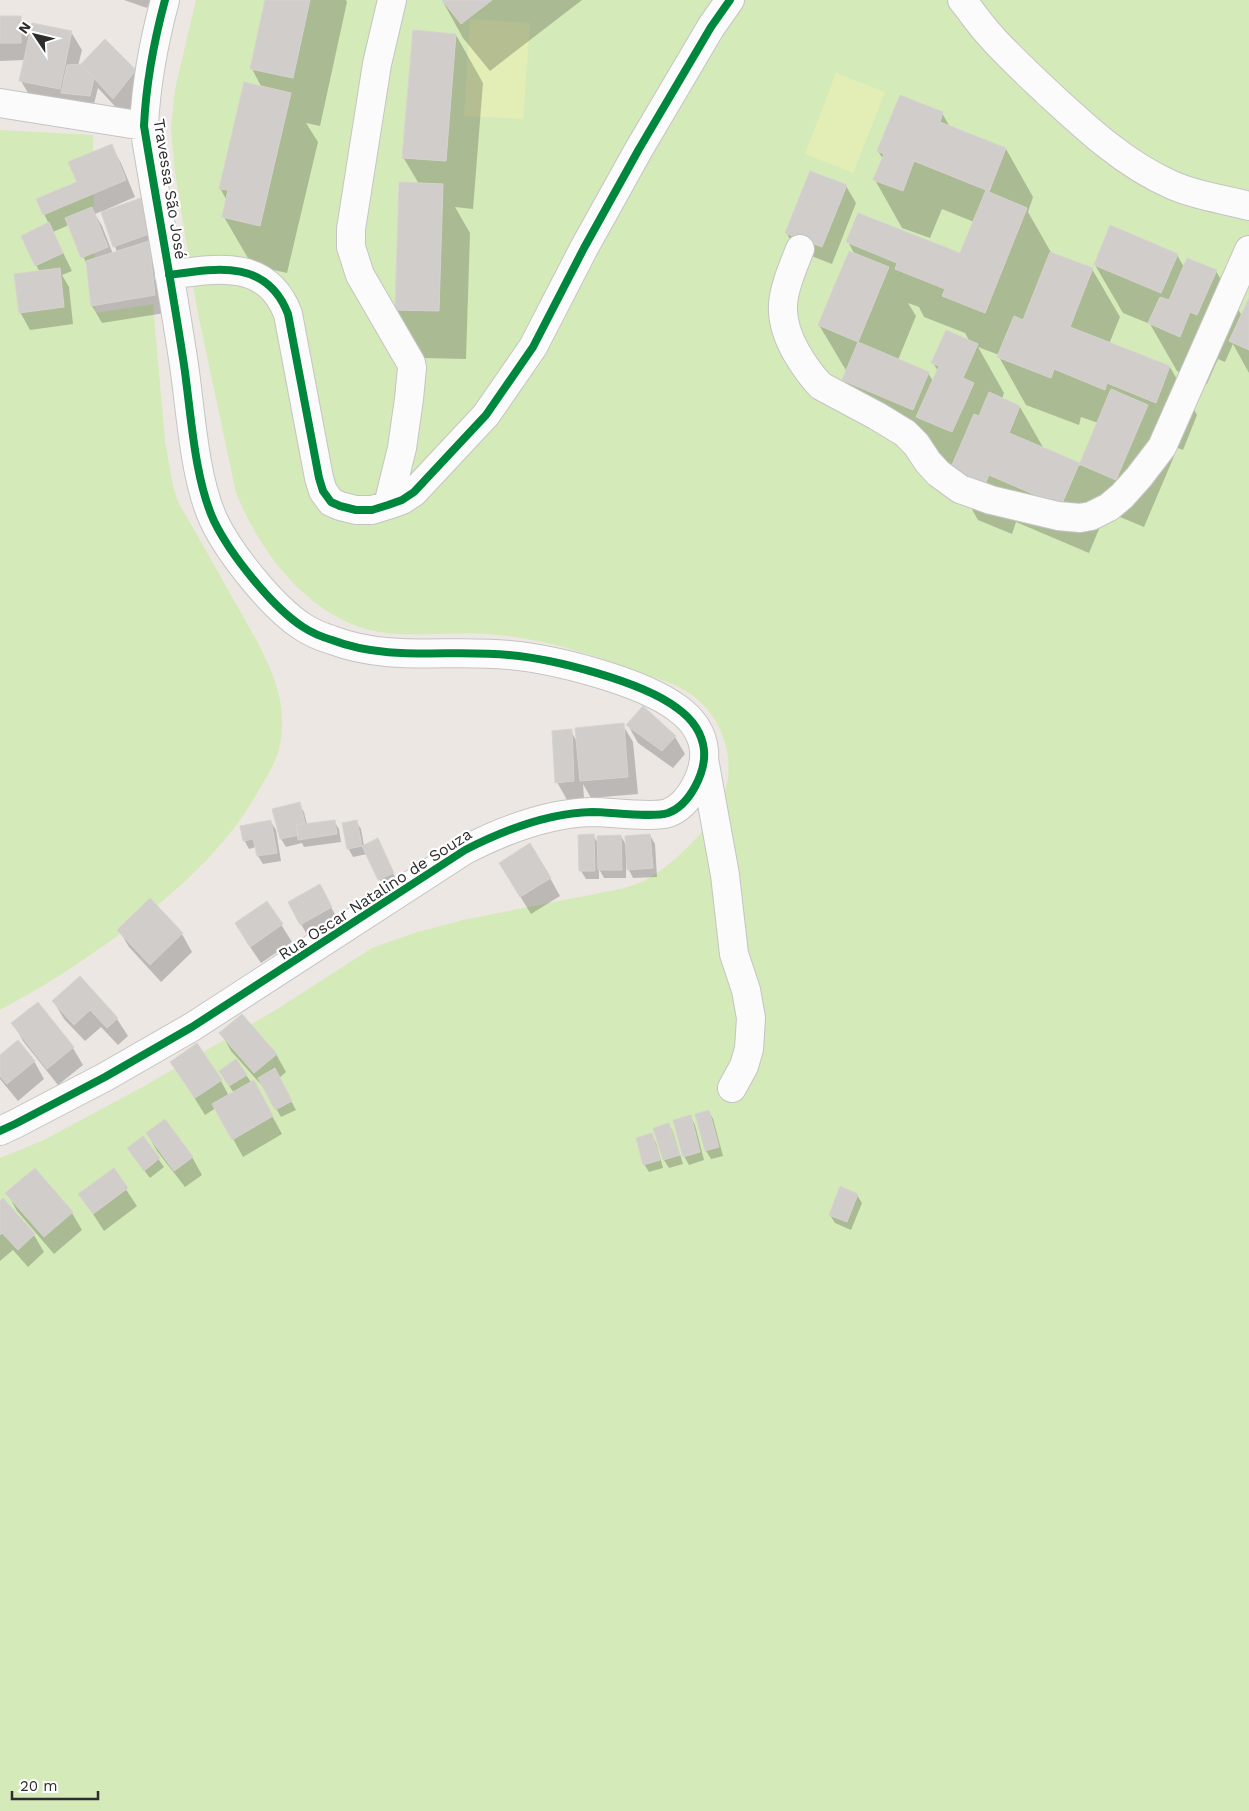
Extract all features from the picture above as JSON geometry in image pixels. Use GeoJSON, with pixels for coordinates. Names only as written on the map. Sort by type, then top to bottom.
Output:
{"type":"FeatureCollection","features":[{"type":"Feature","properties":{"kind":"street","name":"Travessa São José"},"geometry":{"type":"LineString","coordinates":[[165,0],[145,96],[144,126],[199,472]]}},
{"type":"Feature","properties":{"kind":"street"},"geometry":{"type":"LineString","coordinates":[[388,505],[402,448],[412,368],[411,363],[360,275],[351,248],[351,229],[377,64],[392,0]]}},
{"type":"Feature","properties":{"kind":"street"},"geometry":{"type":"LineString","coordinates":[[169,275],[204,270],[233,269],[256,275],[276,291],[284,302],[288,314],[323,491],[331,502],[356,510],[372,510],[402,500],[420,486],[486,415],[533,347],[584,248],[639,149],[711,27],[730,0]]}},
{"type":"Feature","properties":{"kind":"street"},"geometry":{"type":"LineString","coordinates":[[962,0],[988,34],[1017,63],[1078,119],[1128,161],[1183,190],[1213,199],[1249,206]]}},
{"type":"Feature","properties":{"kind":"street"},"geometry":{"type":"LineString","coordinates":[[0,103],[144,126]]}},
{"type":"Feature","properties":{"kind":"street"},"geometry":{"type":"LineString","coordinates":[[800,249],[786,286],[782,306],[783,318],[786,332],[814,379],[822,386],[905,433],[912,439],[938,473],[960,489],[998,502],[1058,516],[1080,518],[1100,513],[1109,507],[1139,477],[1162,447],[1249,250]]}},
{"type":"Feature","properties":{"kind":"street","name":"Rua Oscar Natalino de Souza"},"geometry":{"type":"LineString","coordinates":[[0,1131],[105,1078],[192,1027],[464,850],[492,836],[555,817],[588,812],[660,815],[668,813],[684,802],[702,771],[704,747],[700,735],[695,725],[680,710],[668,702],[606,676],[555,663],[506,654],[397,654],[368,650],[343,644],[302,627],[277,605],[260,586],[222,537],[205,498],[199,472]]}},
{"type":"Feature","properties":{"kind":"street"},"geometry":{"type":"LineString","coordinates":[[704,759],[725,875],[734,954],[746,990],[751,1018],[749,1049],[744,1066],[732,1088]]}},
{"type":"Feature","properties":{"kind":"green space"},"geometry":{"type":"Polygon","coordinates":[[[196,0],[1249,0],[1249,1811],[0,1811],[0,1158],[44,1140],[146,1085],[274,1011],[372,948],[414,933],[463,920],[620,889],[642,882],[660,871],[696,839],[716,813],[727,784],[727,753],[723,736],[717,723],[698,700],[680,688],[604,659],[527,639],[470,633],[398,634],[364,628],[347,622],[310,599],[294,584],[267,551],[255,532],[236,493],[197,309],[174,166],[171,128],[175,89],[196,0]]]}},
{"type":"Feature","properties":{"kind":"green space"},"geometry":{"type":"Polygon","coordinates":[[[470,19],[530,23],[523,119],[464,116],[470,19]]]}},
{"type":"Feature","properties":{"kind":"green space"},"geometry":{"type":"Polygon","coordinates":[[[836,73],[885,92],[853,173],[805,154],[836,73]]]}},
{"type":"Feature","properties":{"kind":"green space"},"geometry":{"type":"Polygon","coordinates":[[[0,130],[93,135],[95,313],[153,304],[165,441],[173,486],[178,502],[262,650],[277,687],[282,712],[282,724],[279,749],[268,775],[246,812],[202,864],[178,888],[124,931],[60,975],[0,1010],[0,130]]]}},
{"type":"Feature","properties":{"kind":"building"},"geometry":{"type":"Polygon","coordinates":[[[265,0],[310,0],[293,78],[250,69],[265,0]]]}},
{"type":"Feature","properties":{"kind":"building"},"geometry":{"type":"Polygon","coordinates":[[[442,0],[492,0],[461,24],[442,0]]]}},
{"type":"Feature","properties":{"kind":"building"},"geometry":{"type":"Polygon","coordinates":[[[0,16],[21,16],[21,43],[0,43],[0,16]]]}},
{"type":"Feature","properties":{"kind":"building"},"geometry":{"type":"Polygon","coordinates":[[[32,23],[72,31],[60,89],[19,81],[32,23]]]}},
{"type":"Feature","properties":{"kind":"building"},"geometry":{"type":"Polygon","coordinates":[[[413,30],[456,34],[446,161],[402,158],[413,30]]]}},
{"type":"Feature","properties":{"kind":"building"},"geometry":{"type":"Polygon","coordinates":[[[105,39],[136,70],[113,99],[81,64],[105,39]]]}},
{"type":"Feature","properties":{"kind":"building"},"geometry":{"type":"Polygon","coordinates":[[[81,64],[94,78],[90,96],[61,93],[67,65],[81,64]]]}},
{"type":"Feature","properties":{"kind":"building"},"geometry":{"type":"Polygon","coordinates":[[[244,82],[291,93],[260,226],[222,217],[228,190],[219,189],[244,82]]]}},
{"type":"Feature","properties":{"kind":"building"},"geometry":{"type":"Polygon","coordinates":[[[900,95],[943,112],[940,122],[1006,148],[989,192],[1027,208],[985,313],[942,296],[945,289],[895,269],[897,263],[846,242],[858,213],[960,253],[986,190],[914,161],[903,191],[873,180],[884,154],[877,151],[900,95]]]}},
{"type":"Feature","properties":{"kind":"building"},"geometry":{"type":"Polygon","coordinates":[[[112,144],[126,180],[43,215],[36,199],[77,182],[68,162],[112,144]]]}},
{"type":"Feature","properties":{"kind":"building"},"geometry":{"type":"Polygon","coordinates":[[[810,171],[847,185],[822,247],[785,233],[810,171]]]}},
{"type":"Feature","properties":{"kind":"building"},"geometry":{"type":"Polygon","coordinates":[[[399,182],[443,184],[439,311],[395,310],[399,182]]]}},
{"type":"Feature","properties":{"kind":"building"},"geometry":{"type":"Polygon","coordinates":[[[141,198],[149,234],[113,247],[101,212],[141,198]]]}},
{"type":"Feature","properties":{"kind":"building"},"geometry":{"type":"Polygon","coordinates":[[[92,207],[108,247],[81,258],[65,218],[92,207]]]}},
{"type":"Feature","properties":{"kind":"building"},"geometry":{"type":"Polygon","coordinates":[[[49,222],[63,253],[35,266],[21,236],[49,222]]]}},
{"type":"Feature","properties":{"kind":"building"},"geometry":{"type":"Polygon","coordinates":[[[1110,225],[1178,254],[1161,293],[1094,265],[1110,225]]]}},
{"type":"Feature","properties":{"kind":"building"},"geometry":{"type":"Polygon","coordinates":[[[149,241],[155,295],[91,306],[86,261],[149,241]]]}},
{"type":"Feature","properties":{"kind":"building"},"geometry":{"type":"Polygon","coordinates":[[[849,251],[889,267],[858,342],[818,325],[849,251]]]}},
{"type":"Feature","properties":{"kind":"building"},"geometry":{"type":"Polygon","coordinates":[[[1050,252],[1093,268],[1070,327],[1170,366],[1156,403],[1107,383],[1105,390],[1054,369],[1051,378],[997,357],[1014,316],[1023,320],[1050,252]]]}},
{"type":"Feature","properties":{"kind":"building"},"geometry":{"type":"Polygon","coordinates":[[[1187,258],[1217,270],[1197,315],[1190,312],[1180,337],[1148,323],[1160,297],[1169,300],[1187,258]]]}},
{"type":"Feature","properties":{"kind":"building"},"geometry":{"type":"Polygon","coordinates":[[[60,268],[64,307],[19,313],[14,274],[60,268]]]}},
{"type":"Feature","properties":{"kind":"building"},"geometry":{"type":"Polygon","coordinates":[[[1249,298],[1249,350],[1229,341],[1249,298]]]}},
{"type":"Feature","properties":{"kind":"building"},"geometry":{"type":"Polygon","coordinates":[[[946,330],[978,344],[963,378],[974,383],[952,432],[916,417],[939,366],[931,363],[946,330]]]}},
{"type":"Feature","properties":{"kind":"building"},"geometry":{"type":"Polygon","coordinates":[[[858,342],[929,372],[913,410],[842,380],[858,342]]]}},
{"type":"Feature","properties":{"kind":"building"},"geometry":{"type":"Polygon","coordinates":[[[1111,389],[1148,405],[1116,480],[1079,464],[1061,506],[989,475],[984,487],[949,472],[974,414],[979,416],[989,392],[1020,406],[1009,433],[1080,463],[1111,389]]]}},
{"type":"Feature","properties":{"kind":"building"},"geometry":{"type":"Polygon","coordinates":[[[643,706],[676,736],[662,751],[626,725],[643,706]]]}},
{"type":"Feature","properties":{"kind":"building"},"geometry":{"type":"Polygon","coordinates":[[[624,723],[628,777],[580,781],[575,728],[624,723]]]}},
{"type":"Feature","properties":{"kind":"building"},"geometry":{"type":"Polygon","coordinates":[[[572,729],[574,781],[555,783],[552,731],[572,729]]]}},
{"type":"Feature","properties":{"kind":"building"},"geometry":{"type":"Polygon","coordinates":[[[300,802],[305,823],[296,825],[299,835],[280,839],[272,809],[300,802]]]}},
{"type":"Feature","properties":{"kind":"building"},"geometry":{"type":"Polygon","coordinates":[[[271,820],[277,853],[257,856],[253,839],[243,841],[240,826],[271,820]]]}},
{"type":"Feature","properties":{"kind":"building"},"geometry":{"type":"Polygon","coordinates":[[[335,820],[337,834],[298,840],[296,825],[335,820]]]}},
{"type":"Feature","properties":{"kind":"building"},"geometry":{"type":"Polygon","coordinates":[[[357,820],[362,846],[347,849],[342,823],[357,820]]]}},
{"type":"Feature","properties":{"kind":"building"},"geometry":{"type":"Polygon","coordinates":[[[594,834],[595,871],[579,871],[578,835],[594,834]]]}},
{"type":"Feature","properties":{"kind":"building"},"geometry":{"type":"Polygon","coordinates":[[[650,834],[653,868],[627,870],[625,836],[650,834]]]}},
{"type":"Feature","properties":{"kind":"building"},"geometry":{"type":"Polygon","coordinates":[[[621,835],[622,870],[598,870],[597,836],[621,835]]]}},
{"type":"Feature","properties":{"kind":"building"},"geometry":{"type":"Polygon","coordinates":[[[378,838],[394,873],[378,880],[362,846],[378,838]]]}},
{"type":"Feature","properties":{"kind":"building"},"geometry":{"type":"Polygon","coordinates":[[[530,843],[551,878],[520,897],[499,863],[530,843]]]}},
{"type":"Feature","properties":{"kind":"building"},"geometry":{"type":"Polygon","coordinates":[[[320,884],[332,907],[300,925],[288,902],[320,884]]]}},
{"type":"Feature","properties":{"kind":"building"},"geometry":{"type":"Polygon","coordinates":[[[150,898],[183,933],[150,965],[117,930],[150,898]]]}},
{"type":"Feature","properties":{"kind":"building"},"geometry":{"type":"Polygon","coordinates":[[[267,901],[283,924],[250,947],[235,923],[267,901]]]}},
{"type":"Feature","properties":{"kind":"building"},"geometry":{"type":"Polygon","coordinates":[[[80,976],[118,1018],[107,1028],[90,1010],[74,1025],[52,1001],[80,976]]]}},
{"type":"Feature","properties":{"kind":"building"},"geometry":{"type":"Polygon","coordinates":[[[38,1002],[74,1047],[47,1069],[11,1023],[38,1002]]]}},
{"type":"Feature","properties":{"kind":"building"},"geometry":{"type":"Polygon","coordinates":[[[242,1014],[277,1054],[254,1073],[219,1033],[242,1014]]]}},
{"type":"Feature","properties":{"kind":"building"},"geometry":{"type":"Polygon","coordinates":[[[18,1040],[35,1061],[7,1084],[0,1076],[0,1055],[18,1040]]]}},
{"type":"Feature","properties":{"kind":"building"},"geometry":{"type":"Polygon","coordinates":[[[197,1043],[222,1080],[195,1098],[170,1062],[197,1043]]]}},
{"type":"Feature","properties":{"kind":"building"},"geometry":{"type":"Polygon","coordinates":[[[236,1059],[247,1075],[229,1086],[219,1071],[236,1059]]]}},
{"type":"Feature","properties":{"kind":"building"},"geometry":{"type":"Polygon","coordinates":[[[275,1068],[292,1101],[275,1110],[258,1078],[275,1068]]]}},
{"type":"Feature","properties":{"kind":"building"},"geometry":{"type":"Polygon","coordinates":[[[254,1080],[273,1116],[232,1140],[212,1104],[254,1080]]]}},
{"type":"Feature","properties":{"kind":"building"},"geometry":{"type":"Polygon","coordinates":[[[709,1110],[719,1147],[705,1151],[695,1114],[709,1110]]]}},
{"type":"Feature","properties":{"kind":"building"},"geometry":{"type":"Polygon","coordinates":[[[691,1115],[700,1152],[683,1157],[673,1120],[691,1115]]]}},
{"type":"Feature","properties":{"kind":"building"},"geometry":{"type":"Polygon","coordinates":[[[165,1119],[193,1157],[174,1171],[146,1133],[165,1119]]]}},
{"type":"Feature","properties":{"kind":"building"},"geometry":{"type":"Polygon","coordinates":[[[669,1123],[680,1155],[663,1160],[653,1128],[669,1123]]]}},
{"type":"Feature","properties":{"kind":"building"},"geometry":{"type":"Polygon","coordinates":[[[652,1133],[660,1160],[643,1165],[636,1138],[652,1133]]]}},
{"type":"Feature","properties":{"kind":"building"},"geometry":{"type":"Polygon","coordinates":[[[143,1136],[160,1158],[144,1171],[127,1148],[143,1136]]]}},
{"type":"Feature","properties":{"kind":"building"},"geometry":{"type":"Polygon","coordinates":[[[35,1168],[73,1212],[44,1237],[5,1193],[35,1168]]]}},
{"type":"Feature","properties":{"kind":"building"},"geometry":{"type":"Polygon","coordinates":[[[114,1168],[128,1188],[93,1214],[78,1194],[114,1168]]]}},
{"type":"Feature","properties":{"kind":"building"},"geometry":{"type":"Polygon","coordinates":[[[840,1186],[858,1194],[847,1222],[829,1215],[840,1186]]]}},
{"type":"Feature","properties":{"kind":"building"},"geometry":{"type":"Polygon","coordinates":[[[3,1198],[35,1234],[18,1250],[2,1233],[0,1235],[0,1201],[3,1198]]]}},
{"type":"Feature","properties":{"kind":"cycle path"},"geometry":{"type":"LineString","coordinates":[[0,1131],[105,1077],[192,1027],[465,850],[526,824],[559,816],[592,812],[652,815],[668,813],[676,809],[690,795],[699,777],[704,759],[701,737],[687,716],[661,698],[620,680],[572,666],[528,657],[375,651],[354,647],[321,636],[303,627],[278,607],[230,549],[214,521],[202,485],[144,126],[151,62],[165,0]]}},
{"type":"Feature","properties":{"kind":"cycle path"},"geometry":{"type":"LineString","coordinates":[[169,275],[205,270],[239,271],[254,276],[267,284],[279,296],[288,314],[323,491],[331,502],[356,510],[372,510],[402,500],[414,492],[486,415],[533,347],[584,248],[639,149],[711,27],[730,0]]}}]}
